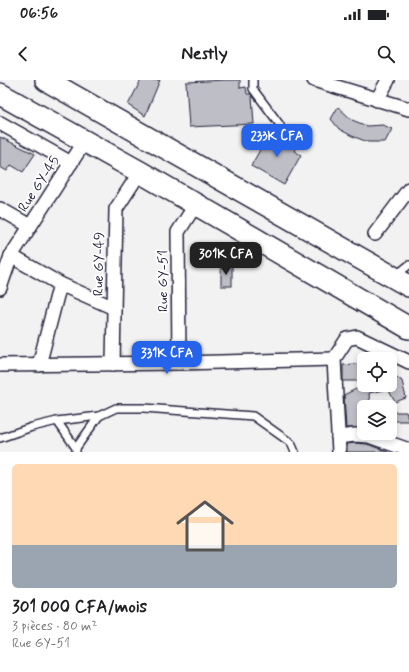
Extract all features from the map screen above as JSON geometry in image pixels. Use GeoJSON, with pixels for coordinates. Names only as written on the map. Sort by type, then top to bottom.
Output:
{"type":"FeatureCollection","features":[{"type":"Feature","properties":{"kind":"main road"},"geometry":{"type":"LineString","coordinates":[[46,80],[404,276]]}},
{"type":"Feature","properties":{"kind":"main road"},"geometry":{"type":"LineString","coordinates":[[0,94],[196,204],[409,328]]}},
{"type":"Feature","properties":{"kind":"street"},"geometry":{"type":"LineString","coordinates":[[314,80],[409,109]]}},
{"type":"Feature","properties":{"kind":"street"},"geometry":{"type":"LineString","coordinates":[[378,100],[388,80]]}},
{"type":"Feature","properties":{"kind":"street"},"geometry":{"type":"LineString","coordinates":[[0,123],[71,163]]}},
{"type":"Feature","properties":{"kind":"street","name":"Rue GY-45"},"geometry":{"type":"LineString","coordinates":[[0,288],[11,256],[85,141]]}},
{"type":"Feature","properties":{"kind":"street","name":"Rue GY-49"},"geometry":{"type":"LineString","coordinates":[[113,364],[116,209],[140,172]]}},
{"type":"Feature","properties":{"kind":"street"},"geometry":{"type":"LineString","coordinates":[[375,234],[409,189]]}},
{"type":"Feature","properties":{"kind":"street","name":"Rue GY-51"},"geometry":{"type":"LineString","coordinates":[[179,363],[178,232],[196,204]]}},
{"type":"Feature","properties":{"kind":"street"},"geometry":{"type":"LineString","coordinates":[[0,209],[30,226]]}},
{"type":"Feature","properties":{"kind":"street"},"geometry":{"type":"LineString","coordinates":[[11,256],[60,284],[114,308]]}},
{"type":"Feature","properties":{"kind":"street"},"geometry":{"type":"LineString","coordinates":[[39,365],[60,284]]}},
{"type":"Feature","properties":{"kind":"street"},"geometry":{"type":"LineString","coordinates":[[339,452],[334,359],[347,339],[358,338],[409,362]]}},
{"type":"Feature","properties":{"kind":"street"},"geometry":{"type":"LineString","coordinates":[[0,365],[179,363],[334,359]]}},
{"type":"Feature","properties":{"kind":"street"},"geometry":{"type":"LineString","coordinates":[[338,437],[355,435],[369,436],[409,450]]}},
{"type":"Feature","properties":{"kind":"lane"},"geometry":{"type":"LineString","coordinates":[[253,80],[253,89],[280,125]]}},
{"type":"Feature","properties":{"kind":"lane"},"geometry":{"type":"LineString","coordinates":[[0,438],[32,427],[56,421],[99,416],[116,408],[144,408],[253,416],[291,443],[296,452]]}},
{"type":"Feature","properties":{"kind":"lane"},"geometry":{"type":"LineString","coordinates":[[56,421],[76,450],[99,416]]}},
{"type":"Feature","properties":{"kind":"building"},"geometry":{"type":"Polygon","coordinates":[[[141,80],[160,80],[145,116],[128,105],[141,80]]]}},
{"type":"Feature","properties":{"kind":"building"},"geometry":{"type":"Polygon","coordinates":[[[240,80],[240,88],[246,87],[247,94],[251,94],[254,124],[189,127],[186,82],[240,80]]]}},
{"type":"Feature","properties":{"kind":"building"},"geometry":{"type":"Polygon","coordinates":[[[338,107],[352,120],[367,126],[383,125],[392,129],[385,142],[368,142],[339,129],[331,119],[338,107]]]}},
{"type":"Feature","properties":{"kind":"building"},"geometry":{"type":"Polygon","coordinates":[[[281,133],[298,143],[294,151],[301,155],[284,185],[251,166],[267,137],[276,142],[281,133]]]}},
{"type":"Feature","properties":{"kind":"building"},"geometry":{"type":"Polygon","coordinates":[[[0,137],[35,154],[23,172],[11,165],[7,171],[0,167],[0,137]]]}},
{"type":"Feature","properties":{"kind":"building"},"geometry":{"type":"Polygon","coordinates":[[[221,265],[232,265],[232,286],[221,286],[221,265]]]}},
{"type":"Feature","properties":{"kind":"building"},"geometry":{"type":"Polygon","coordinates":[[[357,364],[357,381],[343,381],[343,365],[357,364]]]}},
{"type":"Feature","properties":{"kind":"building"},"geometry":{"type":"Polygon","coordinates":[[[397,377],[402,381],[406,398],[397,401],[394,400],[390,392],[397,392],[397,377]]]}},
{"type":"Feature","properties":{"kind":"building"},"geometry":{"type":"Polygon","coordinates":[[[357,388],[357,392],[374,392],[369,393],[370,400],[357,400],[357,428],[346,428],[344,395],[357,388]]]}},
{"type":"Feature","properties":{"kind":"building"},"geometry":{"type":"Polygon","coordinates":[[[397,412],[406,412],[409,421],[397,421],[397,412]]]}},
{"type":"Feature","properties":{"kind":"building"},"geometry":{"type":"Polygon","coordinates":[[[347,444],[367,444],[388,452],[347,452],[347,444]]]}}]}
